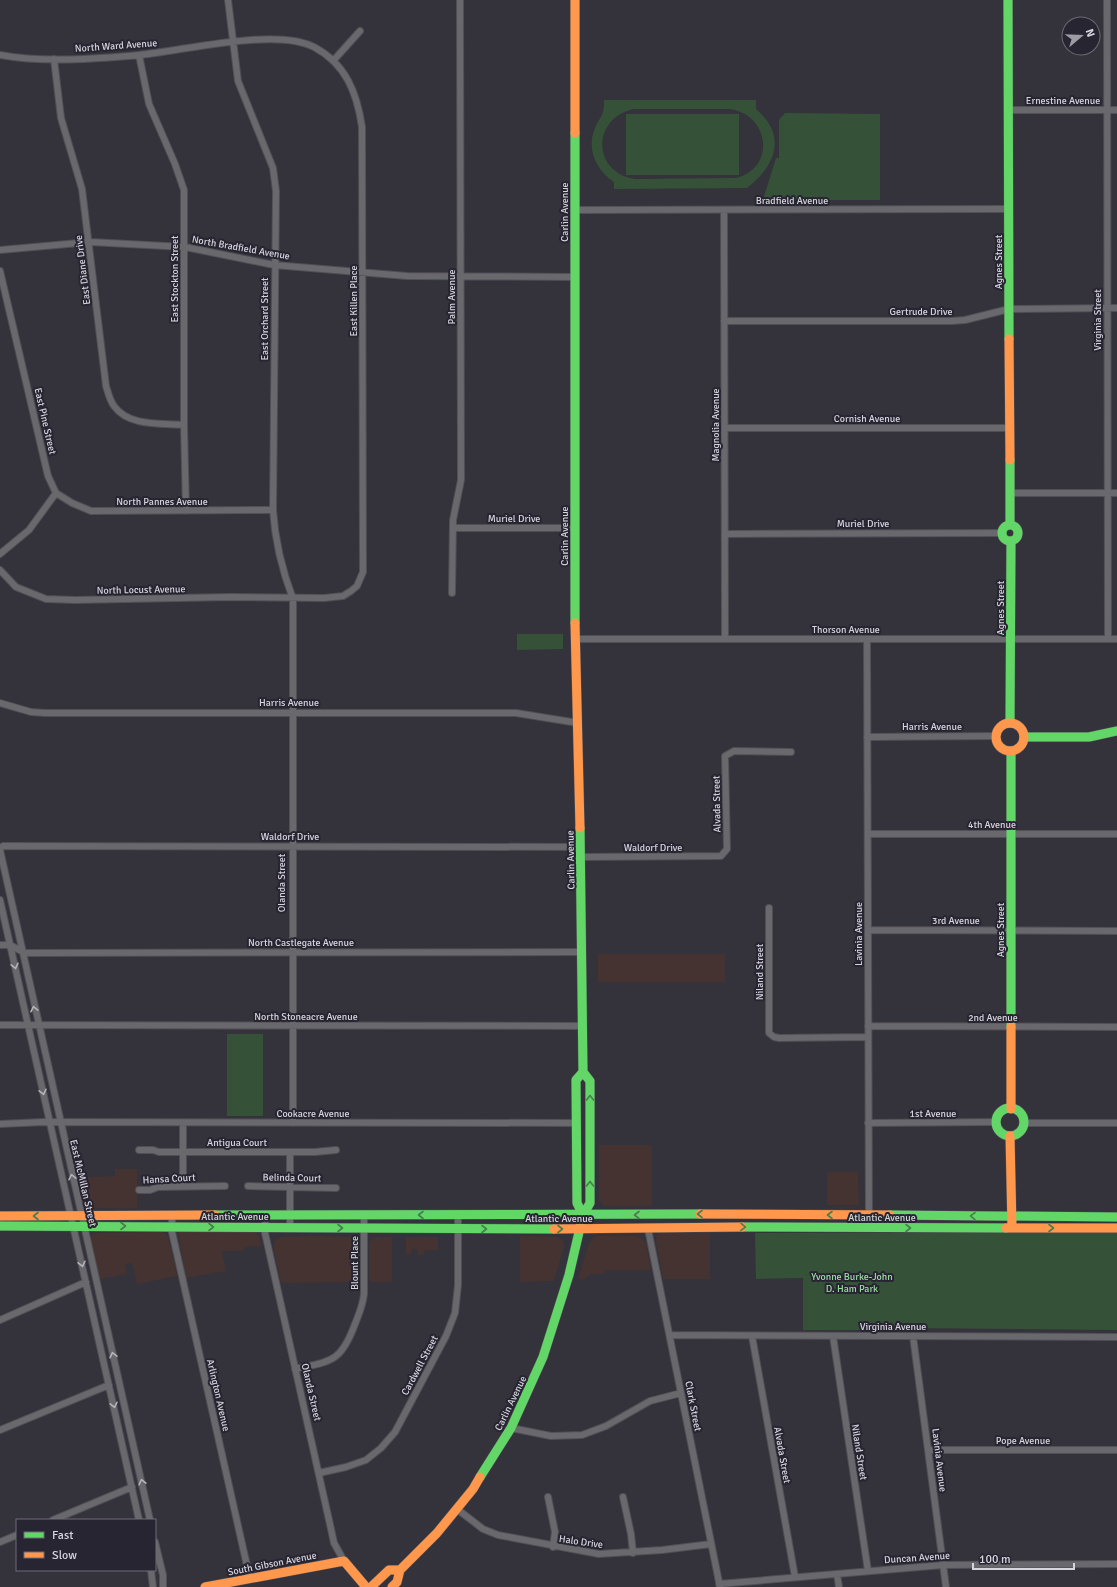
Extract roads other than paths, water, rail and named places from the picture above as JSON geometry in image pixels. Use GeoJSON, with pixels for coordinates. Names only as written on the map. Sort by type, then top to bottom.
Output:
{"type":"FeatureCollection","features":[{"type":"Feature","properties":{"kind":"street","name":"East Orchard Street"},"geometry":{"type":"LineString","coordinates":[[228,0],[232,42],[238,80],[242,94],[275,177],[273,510],[277,542],[284,576],[292,599],[292,644]]}},
{"type":"Feature","properties":{"kind":"street","name":"Palm Avenue"},"geometry":{"type":"LineString","coordinates":[[452,593],[453,528],[461,480],[460,0]]}},
{"type":"Feature","properties":{"kind":"street","name":"Carlin Avenue"},"geometry":{"type":"LineString","coordinates":[[575,0],[575,528],[583,1026],[583,1072],[576,1080],[576,1124],[577,1203],[584,1215]]}},
{"type":"Feature","properties":{"kind":"street","name":"Agnes Street"},"geometry":{"type":"LineString","coordinates":[[1008,0],[1010,525]]}},
{"type":"Feature","properties":{"kind":"street","name":"Virginia Street"},"geometry":{"type":"LineString","coordinates":[[1107,0],[1108,639]]}},
{"type":"Feature","properties":{"kind":"street"},"geometry":{"type":"LineString","coordinates":[[333,61],[360,31]]}},
{"type":"Feature","properties":{"kind":"street","name":"East Killen Place"},"geometry":{"type":"LineString","coordinates":[[232,42],[278,39],[289,40],[313,47],[333,61],[354,90],[362,127],[363,572],[356,586],[343,596],[292,599]]}},
{"type":"Feature","properties":{"kind":"street","name":"North Ward Avenue"},"geometry":{"type":"LineString","coordinates":[[0,55],[22,59],[54,59],[139,55],[232,42]]}},
{"type":"Feature","properties":{"kind":"street","name":"East Stockton Street"},"geometry":{"type":"LineString","coordinates":[[139,55],[149,104],[175,164],[184,190],[184,425],[186,511]]}},
{"type":"Feature","properties":{"kind":"street","name":"East Diane Drive"},"geometry":{"type":"LineString","coordinates":[[54,59],[62,118],[82,189],[90,242],[106,386],[113,406],[125,417],[142,422],[184,425]]}},
{"type":"Feature","properties":{"kind":"street","name":"Ernestine Avenue"},"geometry":{"type":"LineString","coordinates":[[1008,110],[1117,110]]}},
{"type":"Feature","properties":{"kind":"street","name":"Bradfield Avenue"},"geometry":{"type":"LineString","coordinates":[[575,210],[1009,209]]}},
{"type":"Feature","properties":{"kind":"street","name":"Magnolia Avenue"},"geometry":{"type":"LineString","coordinates":[[724,210],[725,639]]}},
{"type":"Feature","properties":{"kind":"street","name":"North Bradfield Avenue"},"geometry":{"type":"LineString","coordinates":[[0,250],[90,242],[185,247],[274,265],[407,276],[461,277]]}},
{"type":"Feature","properties":{"kind":"street","name":"East Pine Street"},"geometry":{"type":"LineString","coordinates":[[0,271],[48,476],[56,493]]}},
{"type":"Feature","properties":{"kind":"street"},"geometry":{"type":"LineString","coordinates":[[461,277],[575,277]]}},
{"type":"Feature","properties":{"kind":"street","name":"Gertrude Drive"},"geometry":{"type":"LineString","coordinates":[[724,321],[952,321],[965,320],[1009,309],[1117,308]]}},
{"type":"Feature","properties":{"kind":"street","name":"Cornish Avenue"},"geometry":{"type":"LineString","coordinates":[[725,428],[1009,428]]}},
{"type":"Feature","properties":{"kind":"street"},"geometry":{"type":"LineString","coordinates":[[0,554],[29,530],[56,493]]}},
{"type":"Feature","properties":{"kind":"street","name":"North Pannes Avenue"},"geometry":{"type":"LineString","coordinates":[[56,493],[72,503],[91,511],[273,510]]}},
{"type":"Feature","properties":{"kind":"street"},"geometry":{"type":"LineString","coordinates":[[1010,493],[1117,493]]}},
{"type":"Feature","properties":{"kind":"street"},"geometry":{"type":"LineString","coordinates":[[1010,525],[1016,528],[1018,533],[1017,538],[1011,541],[1004,539],[1002,533],[1005,526],[1010,525]]}},
{"type":"Feature","properties":{"kind":"street","name":"Muriel Drive"},"geometry":{"type":"LineString","coordinates":[[453,528],[575,528]]}},
{"type":"Feature","properties":{"kind":"street","name":"Muriel Drive"},"geometry":{"type":"LineString","coordinates":[[725,534],[1002,533]]}},
{"type":"Feature","properties":{"kind":"street","name":"Agnes Street"},"geometry":{"type":"LineString","coordinates":[[1010,723],[1011,541]]}},
{"type":"Feature","properties":{"kind":"street","name":"North Locust Avenue"},"geometry":{"type":"LineString","coordinates":[[0,570],[16,588],[46,599],[230,597],[292,599]]}},
{"type":"Feature","properties":{"kind":"street","name":"Thorson Avenue"},"geometry":{"type":"LineString","coordinates":[[576,639],[1117,639]]}},
{"type":"Feature","properties":{"kind":"street","name":"Lavinia Avenue"},"geometry":{"type":"LineString","coordinates":[[867,639],[869,1228]]}},
{"type":"Feature","properties":{"kind":"street","name":"Olanda Street"},"geometry":{"type":"LineString","coordinates":[[292,644],[293,1123]]}},
{"type":"Feature","properties":{"kind":"street","name":"Harris Avenue"},"geometry":{"type":"LineString","coordinates":[[0,703],[31,712],[45,713],[516,713],[578,723]]}},
{"type":"Feature","properties":{"kind":"street"},"geometry":{"type":"LineString","coordinates":[[1010,723],[1021,729],[1024,737],[1021,745],[1011,751],[1003,749],[999,745],[996,736],[999,728],[1010,723]]}},
{"type":"Feature","properties":{"kind":"street"},"geometry":{"type":"LineString","coordinates":[[1024,737],[1084,738],[1101,736],[1117,731]]}},
{"type":"Feature","properties":{"kind":"street","name":"Harris Avenue"},"geometry":{"type":"LineString","coordinates":[[867,737],[996,736]]}},
{"type":"Feature","properties":{"kind":"street","name":"Agnes Street"},"geometry":{"type":"LineString","coordinates":[[1011,751],[1011,1108]]}},
{"type":"Feature","properties":{"kind":"street","name":"Alvada Street"},"geometry":{"type":"LineString","coordinates":[[724,854],[727,849],[724,759],[727,754],[734,752],[791,752]]}},
{"type":"Feature","properties":{"kind":"street","name":"4th Avenue"},"geometry":{"type":"LineString","coordinates":[[868,834],[1117,834]]}},
{"type":"Feature","properties":{"kind":"street","name":"Waldorf Drive"},"geometry":{"type":"LineString","coordinates":[[0,849],[3,846],[581,847]]}},
{"type":"Feature","properties":{"kind":"street","name":"East McMillan Street"},"geometry":{"type":"LineString","coordinates":[[0,849],[60,1123],[76,1215],[74,1226],[139,1519]]}},
{"type":"Feature","properties":{"kind":"street","name":"Waldorf Drive"},"geometry":{"type":"LineString","coordinates":[[581,857],[711,857],[724,854]]}},
{"type":"Feature","properties":{"kind":"street","name":"East McMillan Street"},"geometry":{"type":"LineString","coordinates":[[0,900],[50,1123],[76,1215],[84,1226],[150,1519]]}},
{"type":"Feature","properties":{"kind":"street","name":"Niland Street"},"geometry":{"type":"LineString","coordinates":[[769,908],[768,1028],[771,1035],[779,1038],[868,1037]]}},
{"type":"Feature","properties":{"kind":"street","name":"3rd Avenue"},"geometry":{"type":"LineString","coordinates":[[868,930],[1117,930]]}},
{"type":"Feature","properties":{"kind":"street"},"geometry":{"type":"LineString","coordinates":[[0,945],[10,945]]}},
{"type":"Feature","properties":{"kind":"street","name":"North Castlegate Avenue"},"geometry":{"type":"LineString","coordinates":[[10,945],[26,953],[582,952]]}},
{"type":"Feature","properties":{"kind":"street","name":"North Stoneacre Avenue"},"geometry":{"type":"LineString","coordinates":[[0,1025],[583,1026]]}},
{"type":"Feature","properties":{"kind":"street","name":"2nd Avenue"},"geometry":{"type":"LineString","coordinates":[[868,1026],[1117,1027]]}},
{"type":"Feature","properties":{"kind":"street","name":"Carlin Avenue"},"geometry":{"type":"LineString","coordinates":[[392,1587],[397,1582],[400,1570],[430,1541],[457,1509],[488,1468],[511,1428],[534,1382],[545,1353],[584,1215],[590,1203],[590,1080],[583,1072]]}},
{"type":"Feature","properties":{"kind":"street"},"geometry":{"type":"LineString","coordinates":[[1011,1108],[1022,1114],[1024,1123],[1021,1131],[1010,1136],[1000,1132],[997,1122],[1000,1113],[1011,1108]]}},
{"type":"Feature","properties":{"kind":"street","name":"1st Avenue"},"geometry":{"type":"LineString","coordinates":[[868,1123],[997,1122]]}},
{"type":"Feature","properties":{"kind":"street"},"geometry":{"type":"LineString","coordinates":[[183,1123],[183,1186]]}},
{"type":"Feature","properties":{"kind":"street"},"geometry":{"type":"LineString","coordinates":[[1024,1123],[1117,1123]]}},
{"type":"Feature","properties":{"kind":"street","name":"Cookacre Avenue"},"geometry":{"type":"LineString","coordinates":[[0,1124],[576,1124]]}},
{"type":"Feature","properties":{"kind":"street"},"geometry":{"type":"LineString","coordinates":[[1010,1136],[1012,1228]]}},
{"type":"Feature","properties":{"kind":"street","name":"Antigua Court"},"geometry":{"type":"LineString","coordinates":[[139,1150],[183,1152],[290,1152],[336,1150]]}},
{"type":"Feature","properties":{"kind":"street"},"geometry":{"type":"LineString","coordinates":[[290,1152],[290,1228]]}},
{"type":"Feature","properties":{"kind":"street","name":"Hansa Court"},"geometry":{"type":"LineString","coordinates":[[139,1190],[150,1190],[158,1187],[225,1186]]}},
{"type":"Feature","properties":{"kind":"street","name":"Belinda Court"},"geometry":{"type":"LineString","coordinates":[[248,1186],[336,1188]]}},
{"type":"Feature","properties":{"kind":"street","name":"Arlington Avenue"},"geometry":{"type":"LineString","coordinates":[[172,1215],[172,1227],[250,1579]]}},
{"type":"Feature","properties":{"kind":"street","name":"Olanda Street"},"geometry":{"type":"LineString","coordinates":[[265,1215],[265,1227],[334,1543],[358,1587]]}},
{"type":"Feature","properties":{"kind":"street","name":"Blount Place"},"geometry":{"type":"LineString","coordinates":[[295,1369],[330,1361],[342,1352],[349,1340],[364,1299],[364,1215]]}},
{"type":"Feature","properties":{"kind":"street","name":"Cardwell Street"},"geometry":{"type":"LineString","coordinates":[[319,1473],[351,1466],[366,1460],[381,1448],[395,1432],[446,1336],[455,1313],[458,1285],[458,1215]]}},
{"type":"Feature","properties":{"kind":"street","name":"Atlantic Avenue"},"geometry":{"type":"LineString","coordinates":[[0,1216],[869,1215],[1117,1217]]}},
{"type":"Feature","properties":{"kind":"street","name":"Atlantic Avenue"},"geometry":{"type":"LineString","coordinates":[[0,1226],[581,1229],[1117,1228]]}},
{"type":"Feature","properties":{"kind":"street","name":"Clark Street"},"geometry":{"type":"LineString","coordinates":[[648,1229],[720,1585]]}},
{"type":"Feature","properties":{"kind":"street"},"geometry":{"type":"LineString","coordinates":[[0,1320],[86,1282]]}},
{"type":"Feature","properties":{"kind":"street","name":"Virginia Avenue"},"geometry":{"type":"LineString","coordinates":[[670,1335],[1117,1337]]}},
{"type":"Feature","properties":{"kind":"street","name":"Alvada Street"},"geometry":{"type":"LineString","coordinates":[[752,1336],[795,1578]]}},
{"type":"Feature","properties":{"kind":"street","name":"Niland Street"},"geometry":{"type":"LineString","coordinates":[[833,1336],[868,1571]]}},
{"type":"Feature","properties":{"kind":"street","name":"Lavinia Avenue"},"geometry":{"type":"LineString","coordinates":[[913,1336],[946,1587]]}},
{"type":"Feature","properties":{"kind":"street"},"geometry":{"type":"LineString","coordinates":[[0,1430],[109,1385]]}},
{"type":"Feature","properties":{"kind":"street"},"geometry":{"type":"LineString","coordinates":[[511,1428],[551,1436],[582,1435],[606,1426],[650,1401],[681,1393]]}},
{"type":"Feature","properties":{"kind":"street","name":"Pope Avenue"},"geometry":{"type":"LineString","coordinates":[[928,1450],[1117,1450]]}},
{"type":"Feature","properties":{"kind":"street"},"geometry":{"type":"LineString","coordinates":[[55,1519],[132,1487]]}},
{"type":"Feature","properties":{"kind":"street"},"geometry":{"type":"LineString","coordinates":[[548,1497],[555,1532],[553,1547]]}},
{"type":"Feature","properties":{"kind":"street"},"geometry":{"type":"LineString","coordinates":[[623,1497],[631,1534],[633,1553]]}},
{"type":"Feature","properties":{"kind":"street","name":"Halo Drive"},"geometry":{"type":"LineString","coordinates":[[457,1509],[490,1532],[553,1547],[599,1554],[633,1553],[711,1544]]}},
{"type":"Feature","properties":{"kind":"street"},"geometry":{"type":"LineString","coordinates":[[0,1542],[16,1535]]}},
{"type":"Feature","properties":{"kind":"street"},"geometry":{"type":"LineString","coordinates":[[156,1546],[163,1575],[163,1587]]}},
{"type":"Feature","properties":{"kind":"street","name":"South Gibson Avenue"},"geometry":{"type":"LineString","coordinates":[[205,1587],[344,1561]]}},
{"type":"Feature","properties":{"kind":"street","name":"Duncan Avenue"},"geometry":{"type":"LineString","coordinates":[[720,1585],[943,1565],[1117,1564]]}},
{"type":"Feature","properties":{"kind":"street","name":"Olanda Street"},"geometry":{"type":"LineString","coordinates":[[350,1570],[358,1576],[366,1587]]}},
{"type":"Feature","properties":{"kind":"street","name":"Carlin Avenue"},"geometry":{"type":"LineString","coordinates":[[371,1587],[389,1570],[400,1570]]}},
{"type":"Feature","properties":{"kind":"street"},"geometry":{"type":"LineString","coordinates":[[151,1571],[152,1587]]}},
{"type":"Feature","properties":{"kind":"street"},"geometry":{"type":"LineString","coordinates":[[837,1574],[839,1587]]}},
{"type":"Feature","properties":{"kind":"park label","name":"Yvonne Burke-John D. Ham Park"},"geometry":{"type":"Point","coordinates":[852,1282]}}]}
